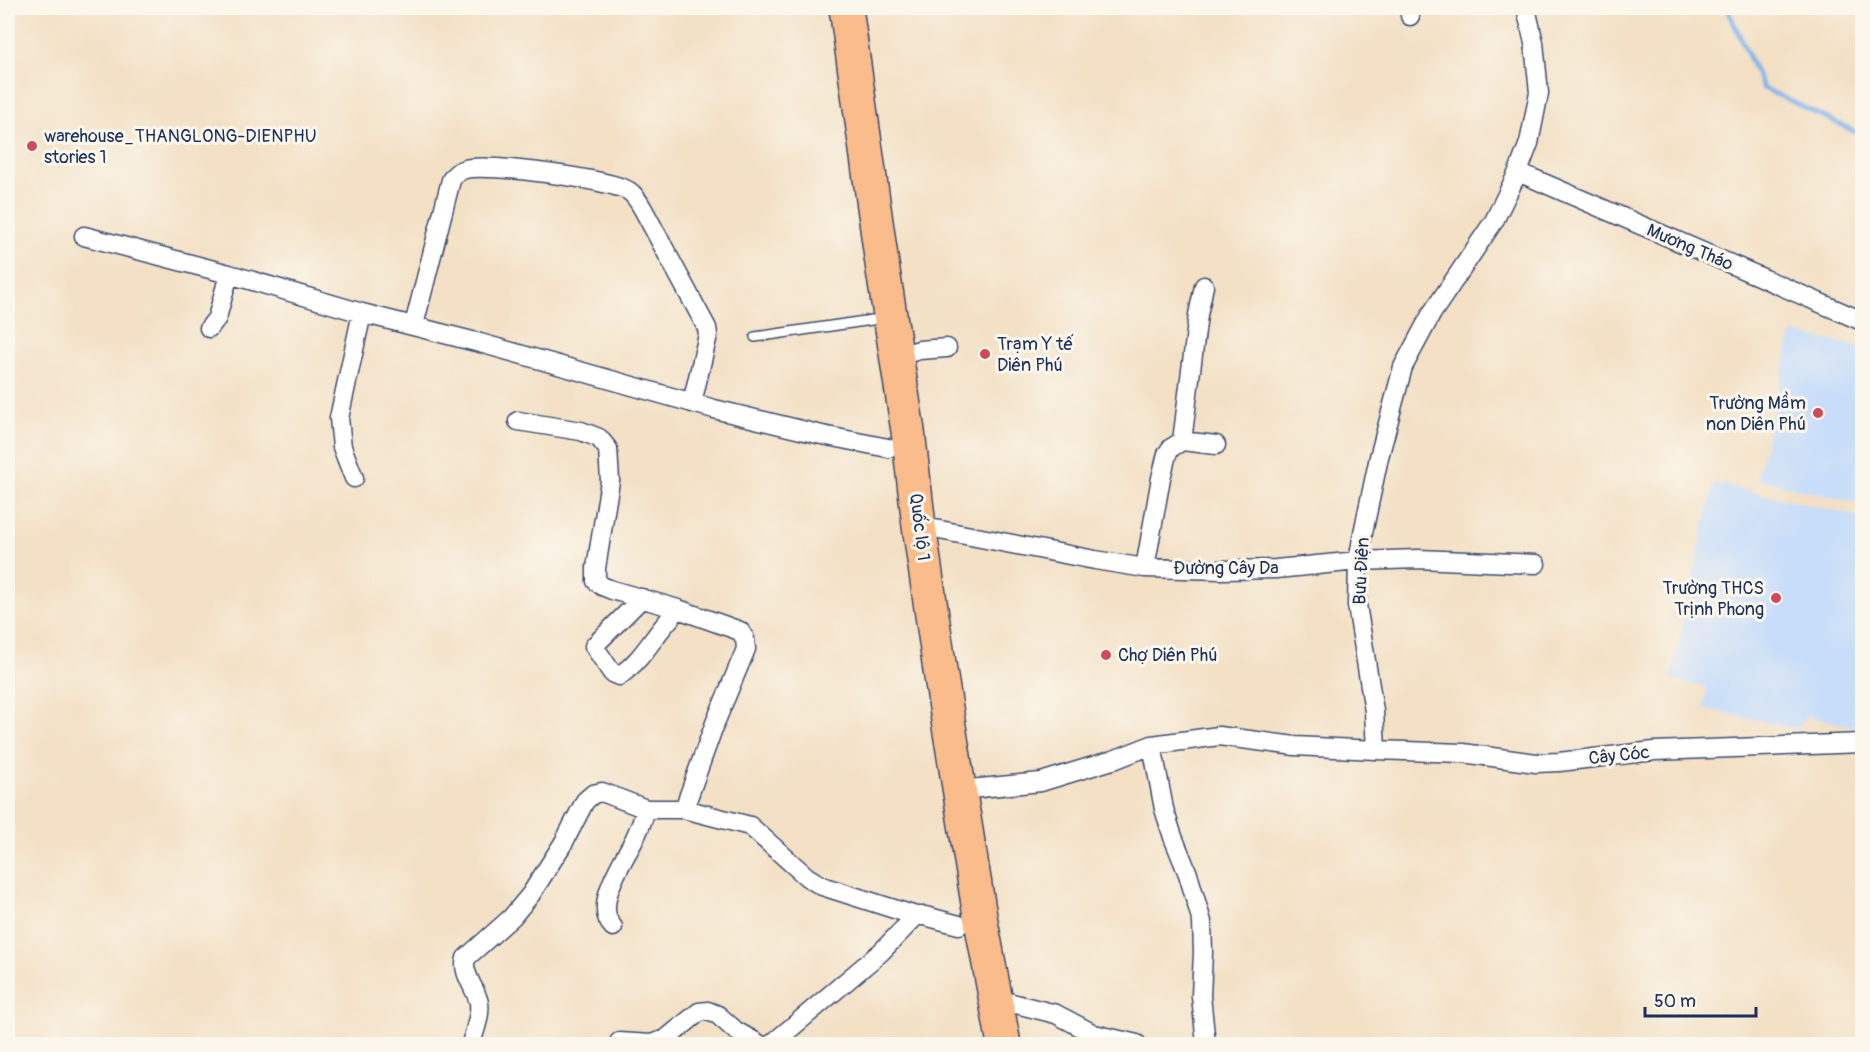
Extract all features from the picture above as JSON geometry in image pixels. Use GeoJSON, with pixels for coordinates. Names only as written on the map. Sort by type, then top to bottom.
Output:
{"type":"FeatureCollection","features":[{"type":"Feature","properties":{"kind":"highway","name":"Quốc lộ 1"},"geometry":{"type":"LineString","coordinates":[[825,8],[872,320],[920,682],[959,925],[982,1044]]}},
{"type":"Feature","properties":{"kind":"highway","name":"Quốc lộ 1"},"geometry":{"type":"LineString","coordinates":[[846,8],[908,431],[919,526],[980,916],[1004,1044]]}},
{"type":"Feature","properties":{"kind":"street","name":"Bưu Điện"},"geometry":{"type":"LineString","coordinates":[[1376,750],[1374,711],[1357,605],[1358,561],[1378,457],[1403,367],[1432,313],[1494,221],[1518,172],[1529,143],[1539,93],[1536,51],[1526,8]]}},
{"type":"Feature","properties":{"kind":"street"},"geometry":{"type":"LineString","coordinates":[[414,325],[450,180],[455,174],[463,169],[499,169],[582,178],[621,187],[630,192],[640,203],[707,328],[708,335],[692,403]]}},
{"type":"Feature","properties":{"kind":"street","name":"Mương Tháo"},"geometry":{"type":"LineString","coordinates":[[1518,172],[1863,321]]}},
{"type":"Feature","properties":{"kind":"street"},"geometry":{"type":"LineString","coordinates":[[84,236],[692,403],[822,435],[888,448]]}},
{"type":"Feature","properties":{"kind":"street"},"geometry":{"type":"LineString","coordinates":[[209,328],[217,318],[229,274]]}},
{"type":"Feature","properties":{"kind":"street"},"geometry":{"type":"LineString","coordinates":[[1182,441],[1198,315],[1204,286]]}},
{"type":"Feature","properties":{"kind":"street"},"geometry":{"type":"LineString","coordinates":[[354,478],[342,447],[339,418],[362,313]]}},
{"type":"Feature","properties":{"kind":"street"},"geometry":{"type":"LineString","coordinates":[[896,357],[919,350],[947,348]]}},
{"type":"Feature","properties":{"kind":"street"},"geometry":{"type":"LineString","coordinates":[[518,421],[581,431],[599,438],[608,449],[610,481],[596,568],[596,581],[602,586],[740,631],[745,639],[746,649],[715,723],[684,809]]}},
{"type":"Feature","properties":{"kind":"street"},"geometry":{"type":"LineString","coordinates":[[1145,568],[1164,465],[1171,448],[1182,441],[1216,445]]}},
{"type":"Feature","properties":{"kind":"street","name":"Đường Cây Da"},"geometry":{"type":"LineString","coordinates":[[919,526],[1145,568],[1275,569],[1358,561],[1418,559],[1536,564]]}},
{"type":"Feature","properties":{"kind":"street"},"geometry":{"type":"LineString","coordinates":[[642,598],[594,646],[612,673],[619,675],[625,672],[643,654],[678,609]]}},
{"type":"Feature","properties":{"kind":"street"},"geometry":{"type":"LineString","coordinates":[[960,790],[1041,782],[1116,759],[1152,745],[1219,736],[1295,746],[1376,750]]}},
{"type":"Feature","properties":{"kind":"street","name":"Cây Cóc"},"geometry":{"type":"LineString","coordinates":[[1376,750],[1463,753],[1536,763],[1654,751],[1863,743]]}},
{"type":"Feature","properties":{"kind":"street"},"geometry":{"type":"LineString","coordinates":[[1152,745],[1164,809],[1188,874],[1202,922],[1201,996],[1206,1044]]}},
{"type":"Feature","properties":{"kind":"street"},"geometry":{"type":"LineString","coordinates":[[471,1044],[478,1020],[479,1003],[466,971],[464,964],[466,958],[512,917],[531,894],[564,843],[585,801],[593,794],[602,792],[646,809],[684,809],[750,826],[807,877],[822,886],[916,916],[926,916],[959,925]]}},
{"type":"Feature","properties":{"kind":"street"},"geometry":{"type":"LineString","coordinates":[[613,927],[607,922],[605,914],[609,891],[615,873],[634,840],[646,809]]}},
{"type":"Feature","properties":{"kind":"street"},"geometry":{"type":"LineString","coordinates":[[772,1044],[881,952],[916,916]]}},
{"type":"Feature","properties":{"kind":"street"},"geometry":{"type":"LineString","coordinates":[[996,999],[1056,1014],[1094,1034],[1137,1044]]}},
{"type":"Feature","properties":{"kind":"street"},"geometry":{"type":"LineString","coordinates":[[619,1042],[651,1044],[666,1040],[699,1011],[708,1011],[718,1015],[736,1031],[759,1044]]}},
{"type":"Feature","properties":{"kind":"lane"},"geometry":{"type":"LineString","coordinates":[[755,337],[872,320]]}},
{"type":"Feature","properties":{"kind":"shaded area","name":"Trường Mầm non Diên Phú"},"geometry":{"type":"Polygon","coordinates":[[[1792,333],[1862,347],[1862,504],[1757,479],[1792,333]]]}},
{"type":"Feature","properties":{"kind":"shaded area","name":"Trường THCS Trịnh Phong"},"geometry":{"type":"Polygon","coordinates":[[[1714,483],[1862,517],[1862,728],[1806,716],[1797,729],[1703,708],[1707,688],[1670,679],[1714,483]]]}},
{"type":"Feature","properties":{"kind":"waterway"},"geometry":{"type":"LineString","coordinates":[[1727,8],[1763,88],[1862,135]]}},
{"type":"Feature","properties":{"kind":"place","name":"warehouse_THANGLONG-DIENPHU stories 1"},"geometry":{"type":"Point","coordinates":[32,146]}},
{"type":"Feature","properties":{"kind":"place","name":"Trạm Y tế Diên Phú"},"geometry":{"type":"Point","coordinates":[985,354]}},
{"type":"Feature","properties":{"kind":"place","name":"Trường Mầm non Diên Phú"},"geometry":{"type":"Point","coordinates":[1818,413]}},
{"type":"Feature","properties":{"kind":"place","name":"Trường THCS Trịnh Phong"},"geometry":{"type":"Point","coordinates":[1776,598]}},
{"type":"Feature","properties":{"kind":"place","name":"Chợ Diên Phú"},"geometry":{"type":"Point","coordinates":[1106,655]}}]}
